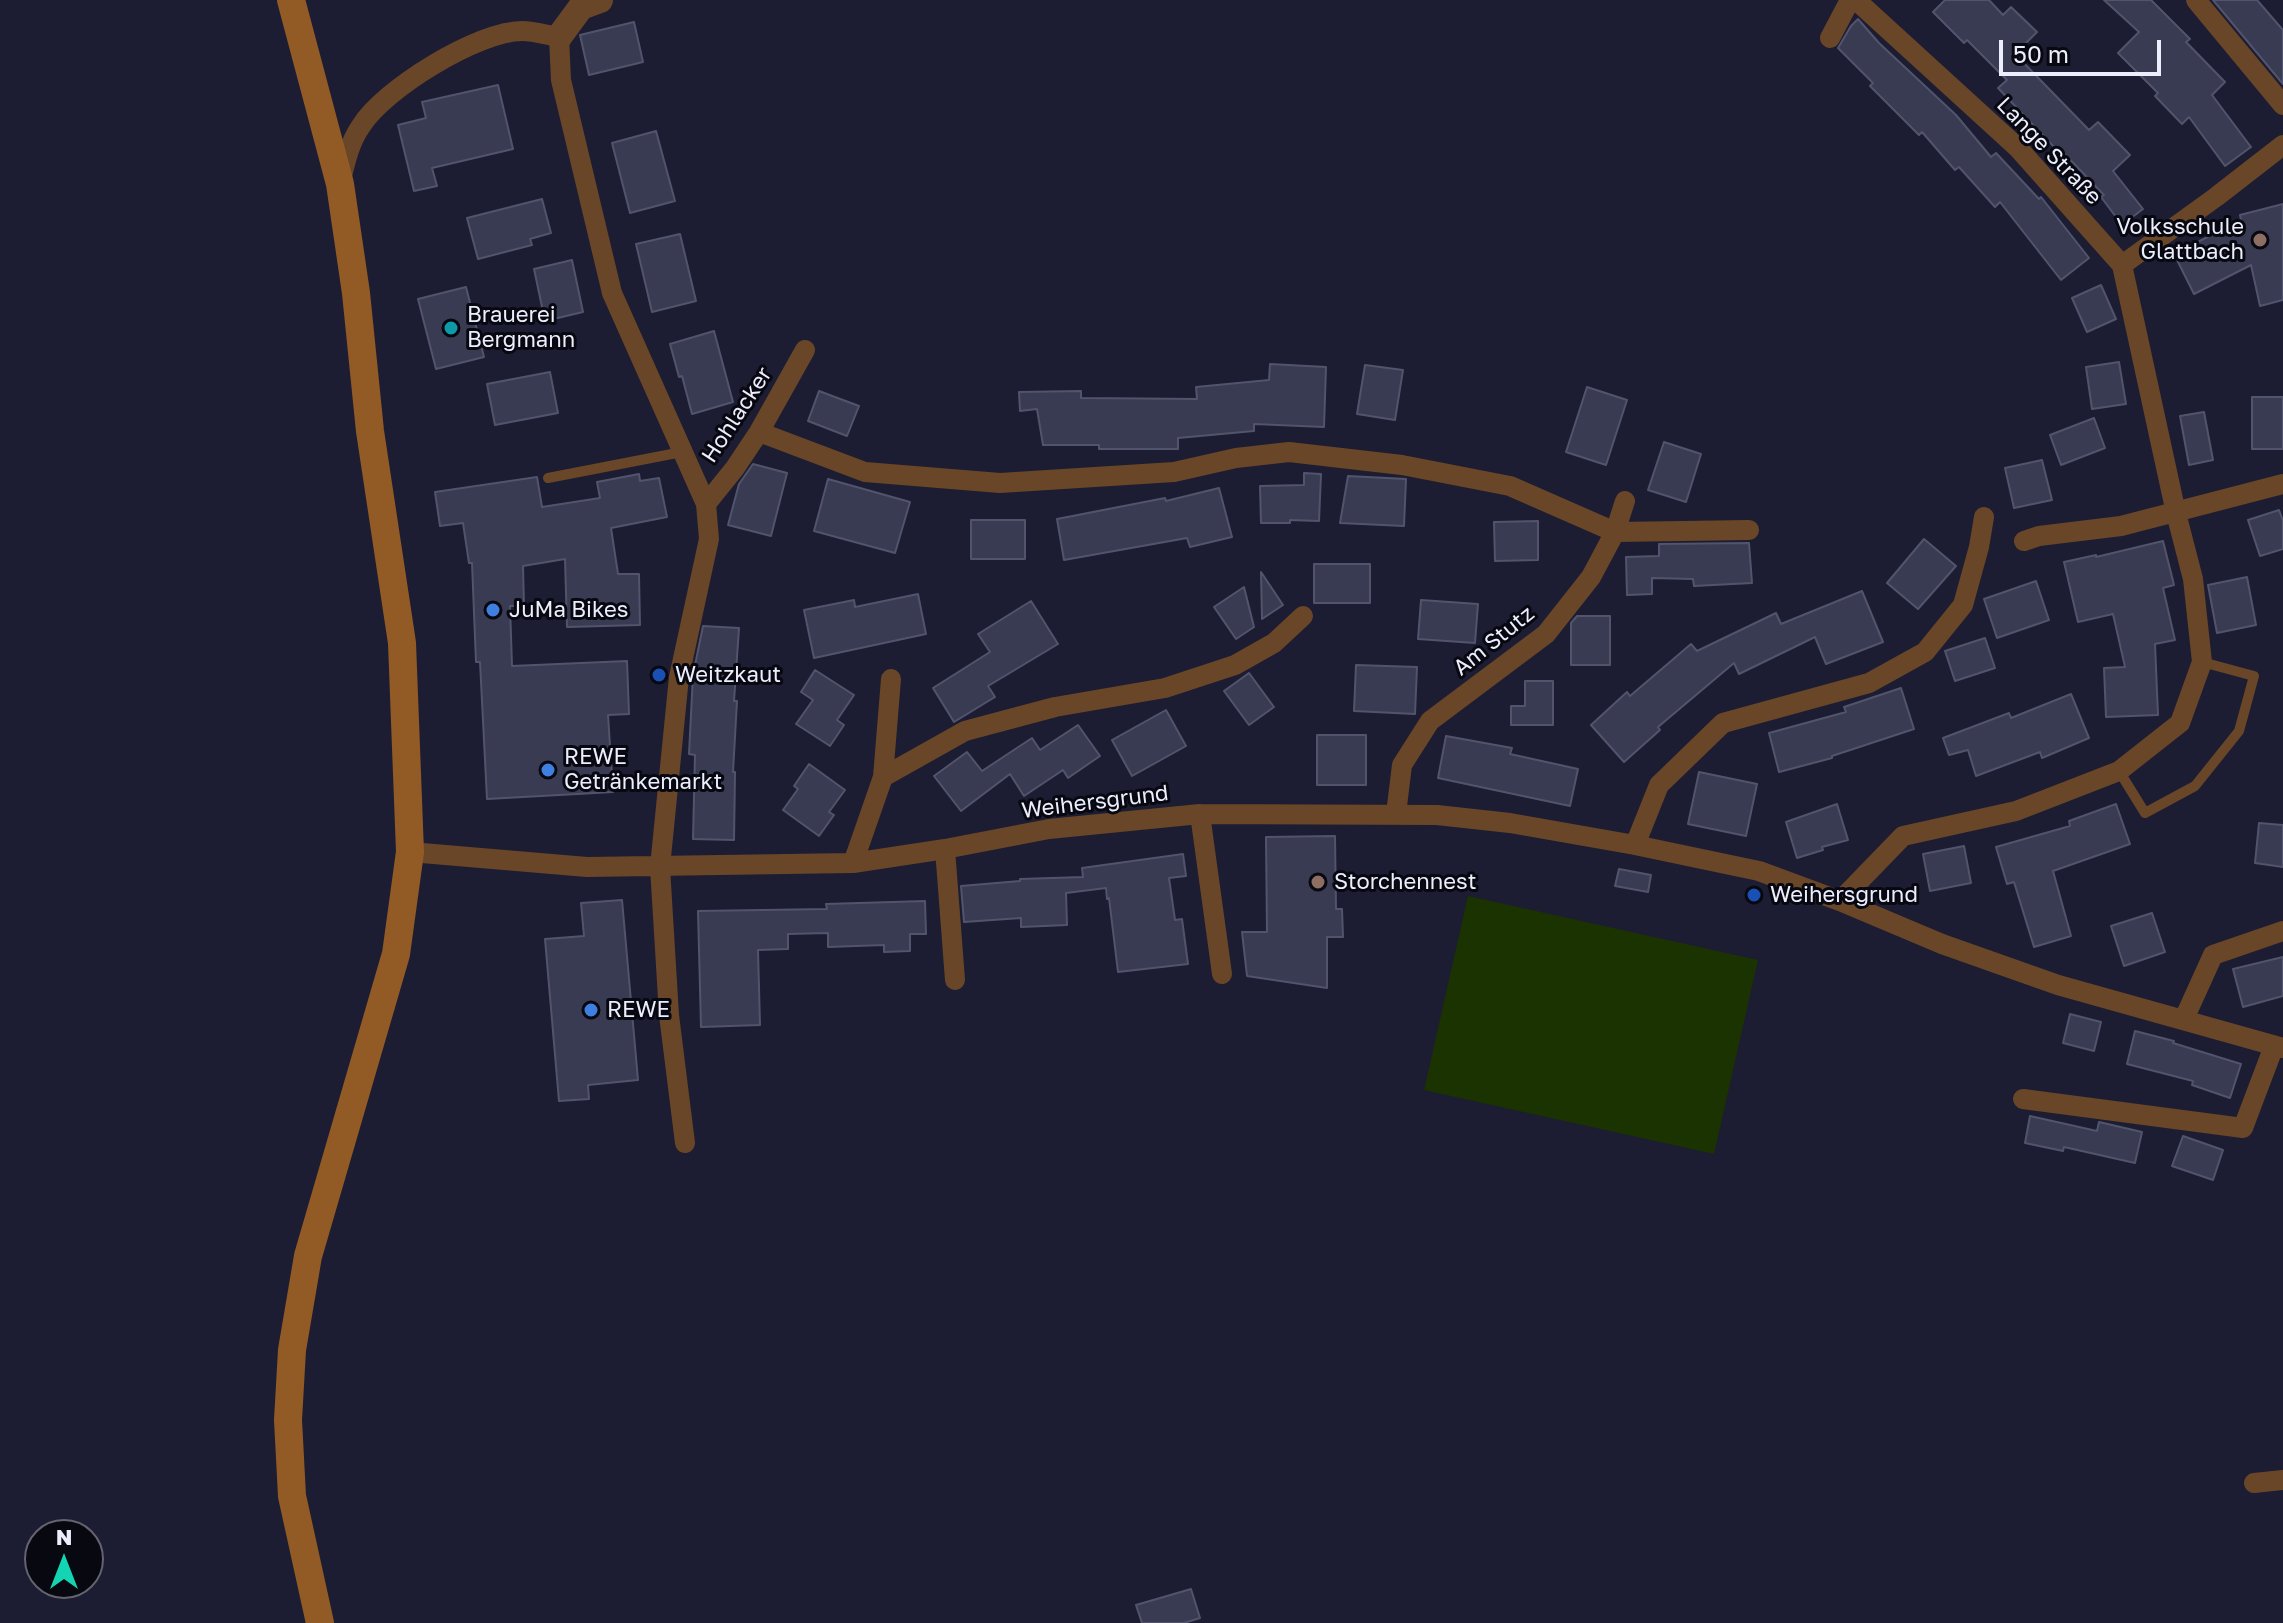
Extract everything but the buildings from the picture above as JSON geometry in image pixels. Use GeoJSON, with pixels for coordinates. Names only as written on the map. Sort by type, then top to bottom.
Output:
{"type":"FeatureCollection","features":[{"type":"Feature","properties":{"kind":"main road"},"geometry":{"type":"LineString","coordinates":[[291,0],[340,184],[356,293],[370,431],[402,643],[410,852],[396,954],[308,1256],[292,1350],[288,1420],[292,1496],[320,1623]]}},
{"type":"Feature","properties":{"kind":"street"},"geometry":{"type":"LineString","coordinates":[[600,0],[581,7],[559,37],[561,80],[612,293],[706,504],[709,539],[679,677],[660,867],[669,1015],[685,1143]]}},
{"type":"Feature","properties":{"kind":"street","name":"Lange Straße"},"geometry":{"type":"LineString","coordinates":[[1830,38],[1853,0],[2018,148],[2122,265],[2193,579],[2202,662],[2180,723],[2119,771],[2016,811],[1903,836],[1840,901]]}},
{"type":"Feature","properties":{"kind":"street"},"geometry":{"type":"LineString","coordinates":[[2196,0],[2283,105]]}},
{"type":"Feature","properties":{"kind":"street"},"geometry":{"type":"LineString","coordinates":[[340,184],[350,145],[360,126],[377,105],[414,77],[472,43],[521,31],[559,37]]}},
{"type":"Feature","properties":{"kind":"street"},"geometry":{"type":"LineString","coordinates":[[2122,265],[2283,145]]}},
{"type":"Feature","properties":{"kind":"street","name":"Hohlacker"},"geometry":{"type":"LineString","coordinates":[[706,504],[759,432],[805,350]]}},
{"type":"Feature","properties":{"kind":"street"},"geometry":{"type":"LineString","coordinates":[[759,432],[865,472],[1000,483],[1174,472],[1236,458],[1289,452],[1402,465],[1510,486],[1615,532],[1749,530]]}},
{"type":"Feature","properties":{"kind":"street"},"geometry":{"type":"LineString","coordinates":[[2024,541],[2039,536],[2121,526],[2283,484]]}},
{"type":"Feature","properties":{"kind":"street","name":"Am Stutz"},"geometry":{"type":"LineString","coordinates":[[1396,814],[1402,765],[1430,721],[1546,634],[1591,577],[1615,532],[1625,501]]}},
{"type":"Feature","properties":{"kind":"street"},"geometry":{"type":"LineString","coordinates":[[1635,845],[1659,785],[1723,723],[1869,683],[1925,652],[1963,605],[1984,517]]}},
{"type":"Feature","properties":{"kind":"street"},"geometry":{"type":"LineString","coordinates":[[883,777],[965,731],[1055,707],[1165,688],[1235,665],[1274,643],[1303,616]]}},
{"type":"Feature","properties":{"kind":"street"},"geometry":{"type":"LineString","coordinates":[[853,863],[883,777],[891,679]]}},
{"type":"Feature","properties":{"kind":"street"},"geometry":{"type":"LineString","coordinates":[[1200,814],[1222,974]]}},
{"type":"Feature","properties":{"kind":"street","name":"Weihersgrund"},"geometry":{"type":"LineString","coordinates":[[410,852],[587,867],[853,863],[1049,829],[1200,814],[1437,815],[1510,823],[1759,871],[1942,944],[2058,985],[2278,1047],[2243,1128],[2023,1099]]}},
{"type":"Feature","properties":{"kind":"street"},"geometry":{"type":"LineString","coordinates":[[945,849],[955,980]]}},
{"type":"Feature","properties":{"kind":"street"},"geometry":{"type":"LineString","coordinates":[[2184,1019],[2213,955],[2283,931]]}},
{"type":"Feature","properties":{"kind":"street"},"geometry":{"type":"LineString","coordinates":[[2254,1483],[2283,1480]]}},
{"type":"Feature","properties":{"kind":"lane"},"geometry":{"type":"LineString","coordinates":[[548,478],[682,452]]}},
{"type":"Feature","properties":{"kind":"lane"},"geometry":{"type":"LineString","coordinates":[[2119,771],[2145,813],[2195,786],[2239,731],[2254,676],[2202,662]]}},
{"type":"Feature","properties":{"kind":"green space"},"geometry":{"type":"Polygon","coordinates":[[[1468,896],[1758,960],[1714,1154],[1424,1090],[1468,896]]]}},
{"type":"Feature","properties":{"kind":"place","name":"Volksschule Glattbach"},"geometry":{"type":"Point","coordinates":[2260,240]}},
{"type":"Feature","properties":{"kind":"place","name":"Brauerei Bergmann"},"geometry":{"type":"Point","coordinates":[451,328]}},
{"type":"Feature","properties":{"kind":"place","name":"JuMa Bikes"},"geometry":{"type":"Point","coordinates":[493,610]}},
{"type":"Feature","properties":{"kind":"place","name":"Weitzkaut"},"geometry":{"type":"Point","coordinates":[659,675]}},
{"type":"Feature","properties":{"kind":"place","name":"REWE Getränkemarkt"},"geometry":{"type":"Point","coordinates":[548,770]}},
{"type":"Feature","properties":{"kind":"place","name":"Storchennest"},"geometry":{"type":"Point","coordinates":[1318,882]}},
{"type":"Feature","properties":{"kind":"place","name":"Weihersgrund"},"geometry":{"type":"Point","coordinates":[1754,895]}},
{"type":"Feature","properties":{"kind":"place","name":"REWE"},"geometry":{"type":"Point","coordinates":[591,1010]}}]}
